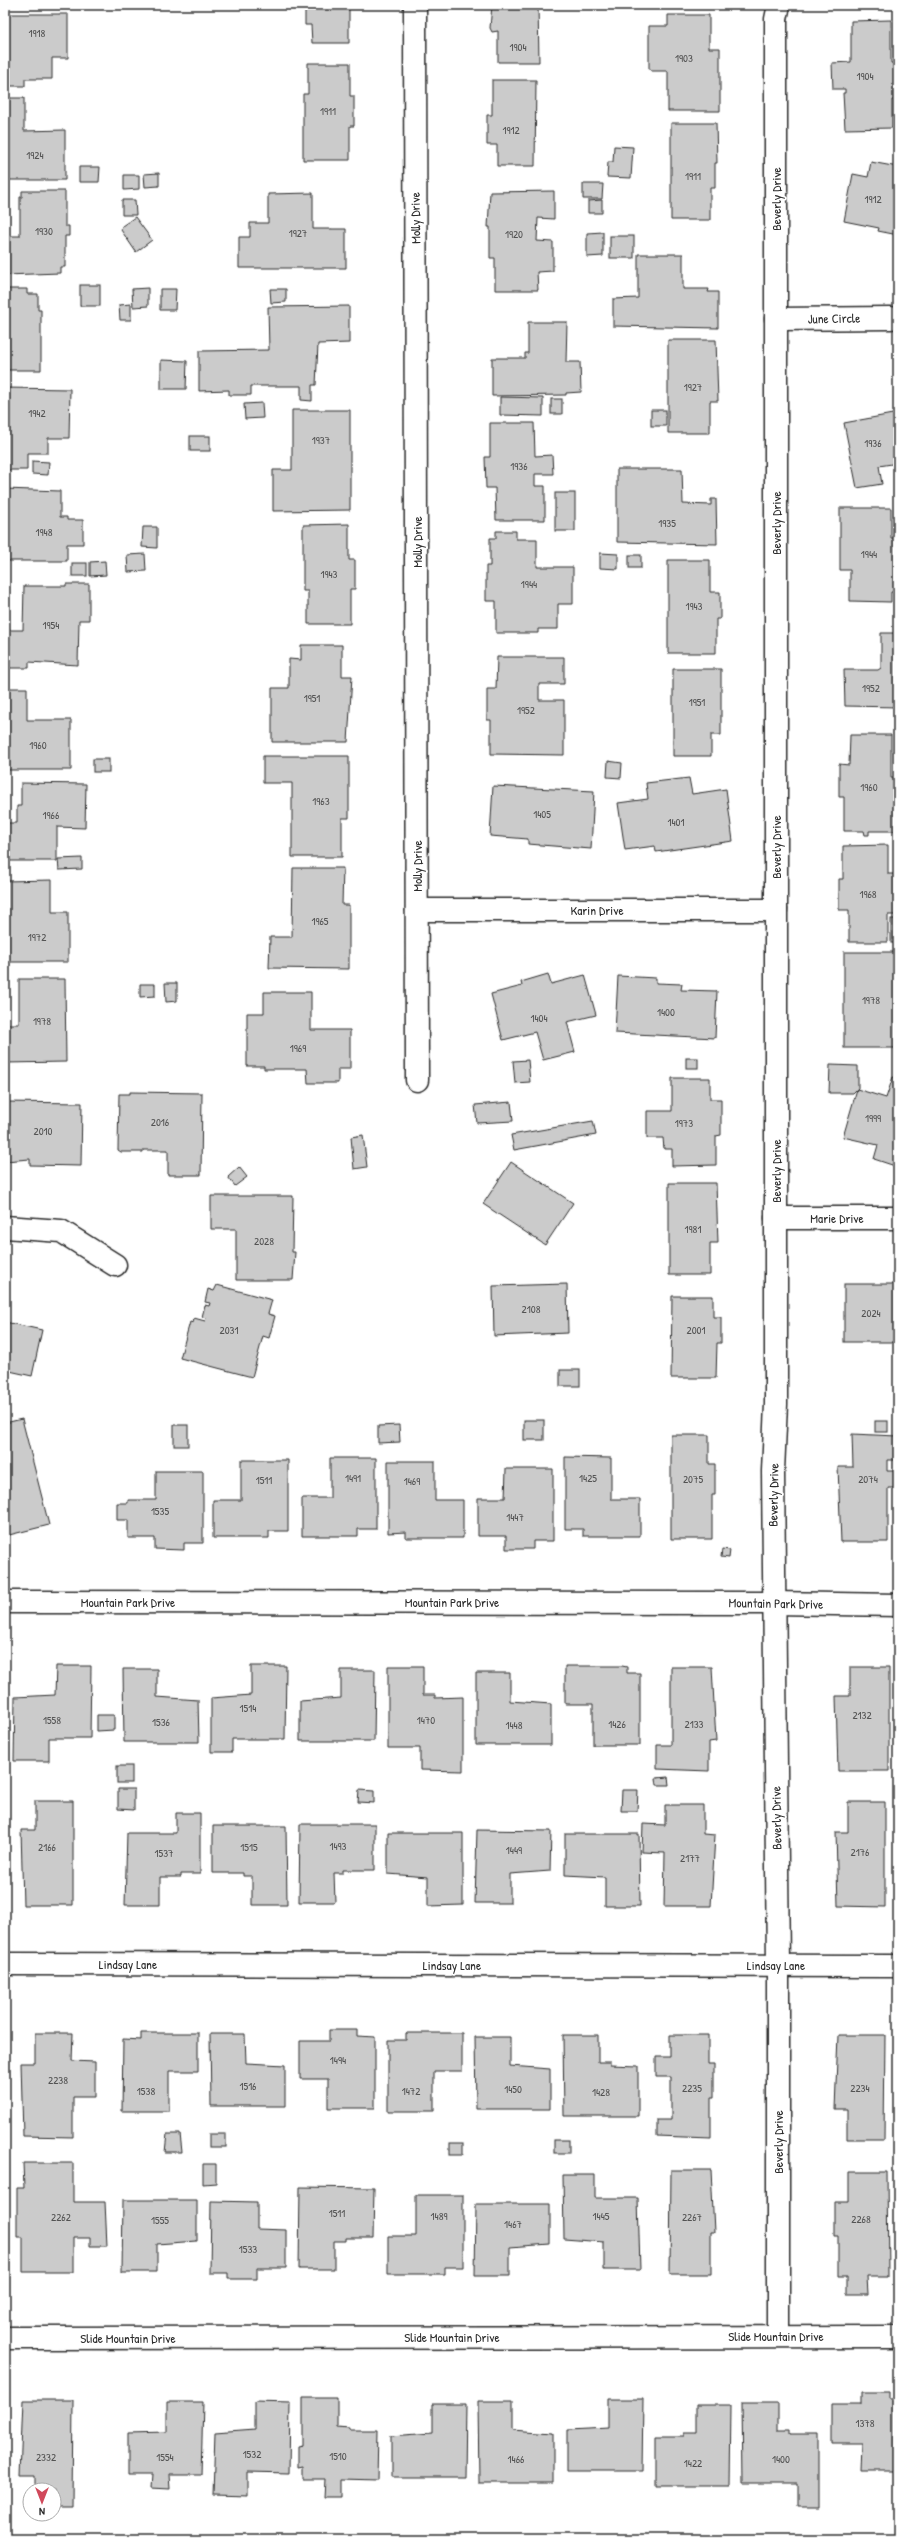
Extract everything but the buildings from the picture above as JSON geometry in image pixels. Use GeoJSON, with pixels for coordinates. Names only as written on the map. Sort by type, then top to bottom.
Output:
{"type":"FeatureCollection","features":[{"type":"Feature","properties":{"kind":"street","name":"Molly Drive"},"geometry":{"type":"LineString","coordinates":[[415,5],[417,1080]]}},
{"type":"Feature","properties":{"kind":"street","name":"Beverly Drive"},"geometry":{"type":"LineString","coordinates":[[778,2336],[778,1965],[774,1603],[776,1218],[776,19],[779,5]]}},
{"type":"Feature","properties":{"kind":"street","name":"June Circle"},"geometry":{"type":"LineString","coordinates":[[776,319],[891,318]]}},
{"type":"Feature","properties":{"kind":"street","name":"Karin Drive"},"geometry":{"type":"LineString","coordinates":[[417,910],[776,910]]}},
{"type":"Feature","properties":{"kind":"street","name":"Marie Drive"},"geometry":{"type":"LineString","coordinates":[[776,1218],[898,1218]]}},
{"type":"Feature","properties":{"kind":"street"},"geometry":{"type":"LineString","coordinates":[[5,1227],[61,1230],[115,1265]]}},
{"type":"Feature","properties":{"kind":"street","name":"Mountain Park Drive"},"geometry":{"type":"LineString","coordinates":[[5,1602],[774,1603],[898,1605]]}},
{"type":"Feature","properties":{"kind":"street","name":"Lindsay Lane"},"geometry":{"type":"LineString","coordinates":[[5,1964],[898,1966]]}},
{"type":"Feature","properties":{"kind":"street","name":"Slide Mountain Drive"},"geometry":{"type":"LineString","coordinates":[[5,2338],[898,2337]]}}]}
